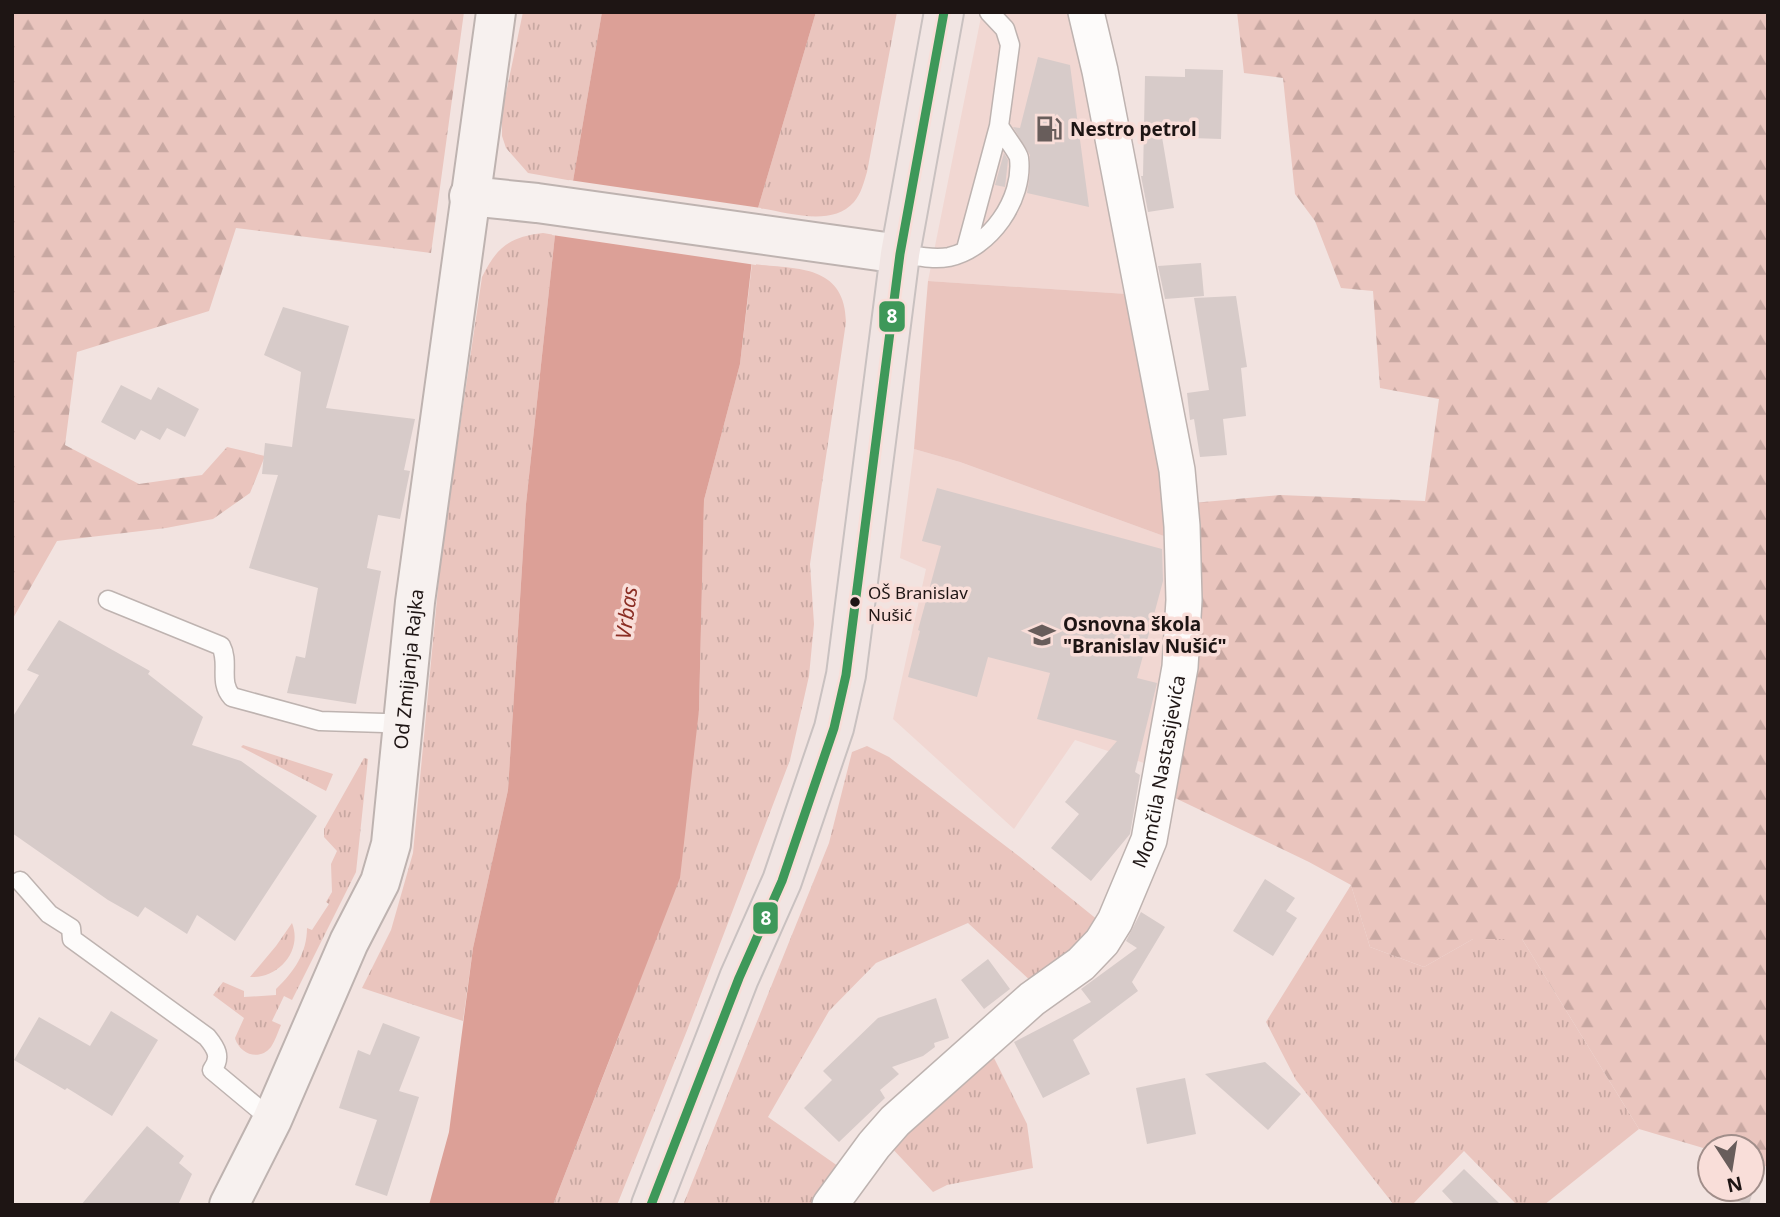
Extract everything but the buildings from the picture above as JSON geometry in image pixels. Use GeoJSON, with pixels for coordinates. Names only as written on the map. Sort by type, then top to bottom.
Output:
{"type":"FeatureCollection","features":[{"type":"Feature","properties":{"kind":"main road"},"geometry":{"type":"LineString","coordinates":[[651,1205],[739,978],[782,881],[834,728],[846,675],[900,254],[943,12]]}},
{"type":"Feature","properties":{"kind":"street","name":"Od Zmijanja Rajka"},"geometry":{"type":"LineString","coordinates":[[229,1205],[272,1119],[349,942],[380,882],[391,844],[415,602],[496,12]]}},
{"type":"Feature","properties":{"kind":"street","name":"Momčila Nastasijevića"},"geometry":{"type":"LineString","coordinates":[[830,1205],[895,1121],[1032,999],[1081,964],[1102,942],[1115,921],[1149,840],[1180,667],[1184,600],[1182,526],[1177,470],[1101,71],[1087,12]]}},
{"type":"Feature","properties":{"kind":"street"},"geometry":{"type":"LineString","coordinates":[[469,196],[537,203],[900,254]]}},
{"type":"Feature","properties":{"kind":"lane"},"geometry":{"type":"LineString","coordinates":[[966,250],[999,126],[1010,45],[1005,29],[989,12]]}},
{"type":"Feature","properties":{"kind":"lane"},"geometry":{"type":"LineString","coordinates":[[900,254],[939,258],[952,256],[966,250],[998,227],[1015,190],[1019,156],[999,126]]}},
{"type":"Feature","properties":{"kind":"lane"},"geometry":{"type":"LineString","coordinates":[[108,600],[221,646],[225,660],[223,683],[232,698],[320,721],[384,723],[391,726],[401,739]]}},
{"type":"Feature","properties":{"kind":"lane"},"geometry":{"type":"LineString","coordinates":[[20,881],[49,914],[71,928],[72,939],[207,1037],[218,1057],[212,1070],[272,1119]]}},
{"type":"Feature","properties":{"kind":"shaded area"},"geometry":{"type":"Polygon","coordinates":[[[982,12],[1074,12],[1127,294],[928,281],[982,12]]]}},
{"type":"Feature","properties":{"kind":"shaded area","name":"Osnovna škola \"Branislav Nušić\""},"geometry":{"type":"Polygon","coordinates":[[[914,449],[960,462],[1172,539],[1156,767],[1075,740],[1014,829],[893,719],[926,569],[900,558],[914,449]]]}},
{"type":"Feature","properties":{"kind":"green space"},"geometry":{"type":"Polygon","coordinates":[[[12,12],[464,12],[431,253],[236,228],[209,311],[77,352],[65,445],[139,484],[202,475],[227,447],[265,456],[250,493],[213,519],[166,528],[57,541],[12,620],[12,12]]]}},
{"type":"Feature","properties":{"kind":"green space"},"geometry":{"type":"Polygon","coordinates":[[[523,12],[602,12],[573,181],[528,173],[506,148],[502,136],[502,112],[523,12]]]}},
{"type":"Feature","properties":{"kind":"green space"},"geometry":{"type":"Polygon","coordinates":[[[816,12],[897,12],[867,172],[854,202],[833,214],[795,215],[758,208],[816,12]]]}},
{"type":"Feature","properties":{"kind":"green space"},"geometry":{"type":"Polygon","coordinates":[[[1237,12],[1768,12],[1768,1167],[1766,1133],[1696,1133],[1696,1146],[1639,1129],[1522,939],[1473,939],[1424,967],[1370,947],[1351,885],[1173,797],[1193,503],[1280,495],[1425,501],[1439,399],[1380,388],[1373,291],[1341,288],[1315,221],[1295,194],[1283,78],[1244,73],[1237,12]]]}},
{"type":"Feature","properties":{"kind":"green space"},"geometry":{"type":"Polygon","coordinates":[[[543,233],[555,235],[526,504],[508,790],[473,948],[463,1021],[362,988],[391,930],[413,853],[441,556],[482,277],[493,258],[505,245],[521,237],[543,233]]]}},
{"type":"Feature","properties":{"kind":"green space"},"geometry":{"type":"Polygon","coordinates":[[[752,264],[801,269],[827,279],[837,289],[843,303],[846,322],[810,564],[814,624],[809,676],[790,760],[617,1205],[553,1205],[620,1033],[699,710],[704,500],[740,364],[752,264]]]}},
{"type":"Feature","properties":{"kind":"green space"},"geometry":{"type":"Polygon","coordinates":[[[928,281],[1127,294],[1172,539],[960,462],[914,449],[928,281]]]}},
{"type":"Feature","properties":{"kind":"green space"},"geometry":{"type":"Polygon","coordinates":[[[243,745],[333,774],[326,791],[241,747],[243,745]]]}},
{"type":"Feature","properties":{"kind":"green space"},"geometry":{"type":"Polygon","coordinates":[[[867,746],[889,757],[1099,921],[1073,953],[1034,984],[968,923],[876,963],[829,1011],[768,1117],[845,1171],[816,1205],[683,1205],[829,843],[852,752],[867,746]]]}},
{"type":"Feature","properties":{"kind":"green space"},"geometry":{"type":"Polygon","coordinates":[[[364,758],[368,759],[356,872],[292,1000],[284,996],[272,1021],[281,1025],[272,1045],[261,1054],[251,1054],[241,1049],[235,1038],[244,1018],[213,995],[223,982],[244,991],[244,997],[276,995],[276,989],[294,969],[305,946],[307,928],[312,930],[329,904],[326,902],[332,892],[331,864],[337,851],[324,837],[324,829],[364,758]]]}},
{"type":"Feature","properties":{"kind":"green space"},"geometry":{"type":"Polygon","coordinates":[[[1351,885],[1370,947],[1424,967],[1473,939],[1522,939],[1639,1129],[1544,1205],[1517,1205],[1464,1151],[1412,1205],[1394,1205],[1296,1080],[1266,1022],[1351,885]]]}},
{"type":"Feature","properties":{"kind":"green space"},"geometry":{"type":"Polygon","coordinates":[[[292,923],[294,944],[286,961],[270,973],[250,977],[276,946],[292,923]]]}},
{"type":"Feature","properties":{"kind":"green space"},"geometry":{"type":"Polygon","coordinates":[[[990,1050],[1027,1124],[1033,1168],[947,1185],[933,1192],[889,1145],[990,1050]]]}},
{"type":"Feature","properties":{"kind":"water","name":"Vrbas"},"geometry":{"type":"Polygon","coordinates":[[[602,12],[816,12],[758,208],[740,364],[704,500],[699,710],[680,878],[553,1205],[429,1205],[449,1132],[473,948],[508,790],[526,504],[555,235],[573,181],[602,12]]]}},
{"type":"Feature","properties":{"kind":"pier"},"geometry":{"type":"Polygon","coordinates":[[[569,180],[761,208],[756,265],[552,235],[569,180]]]}},
{"type":"Feature","properties":{"kind":"transit line","name":"8"},"geometry":{"type":"LineString","coordinates":[[651,1205],[739,978],[782,881],[834,728],[846,675],[900,254],[944,12]]}},
{"type":"Feature","properties":{"kind":"place","name":"Nestro petrol"},"geometry":{"type":"Point","coordinates":[1049,129]}},
{"type":"Feature","properties":{"kind":"place","name":"OŠ Branislav Nušić"},"geometry":{"type":"Point","coordinates":[855,602]}},
{"type":"Feature","properties":{"kind":"place","name":"Osnovna škola \"Branislav Nušić\""},"geometry":{"type":"Point","coordinates":[1042,635]}}]}
